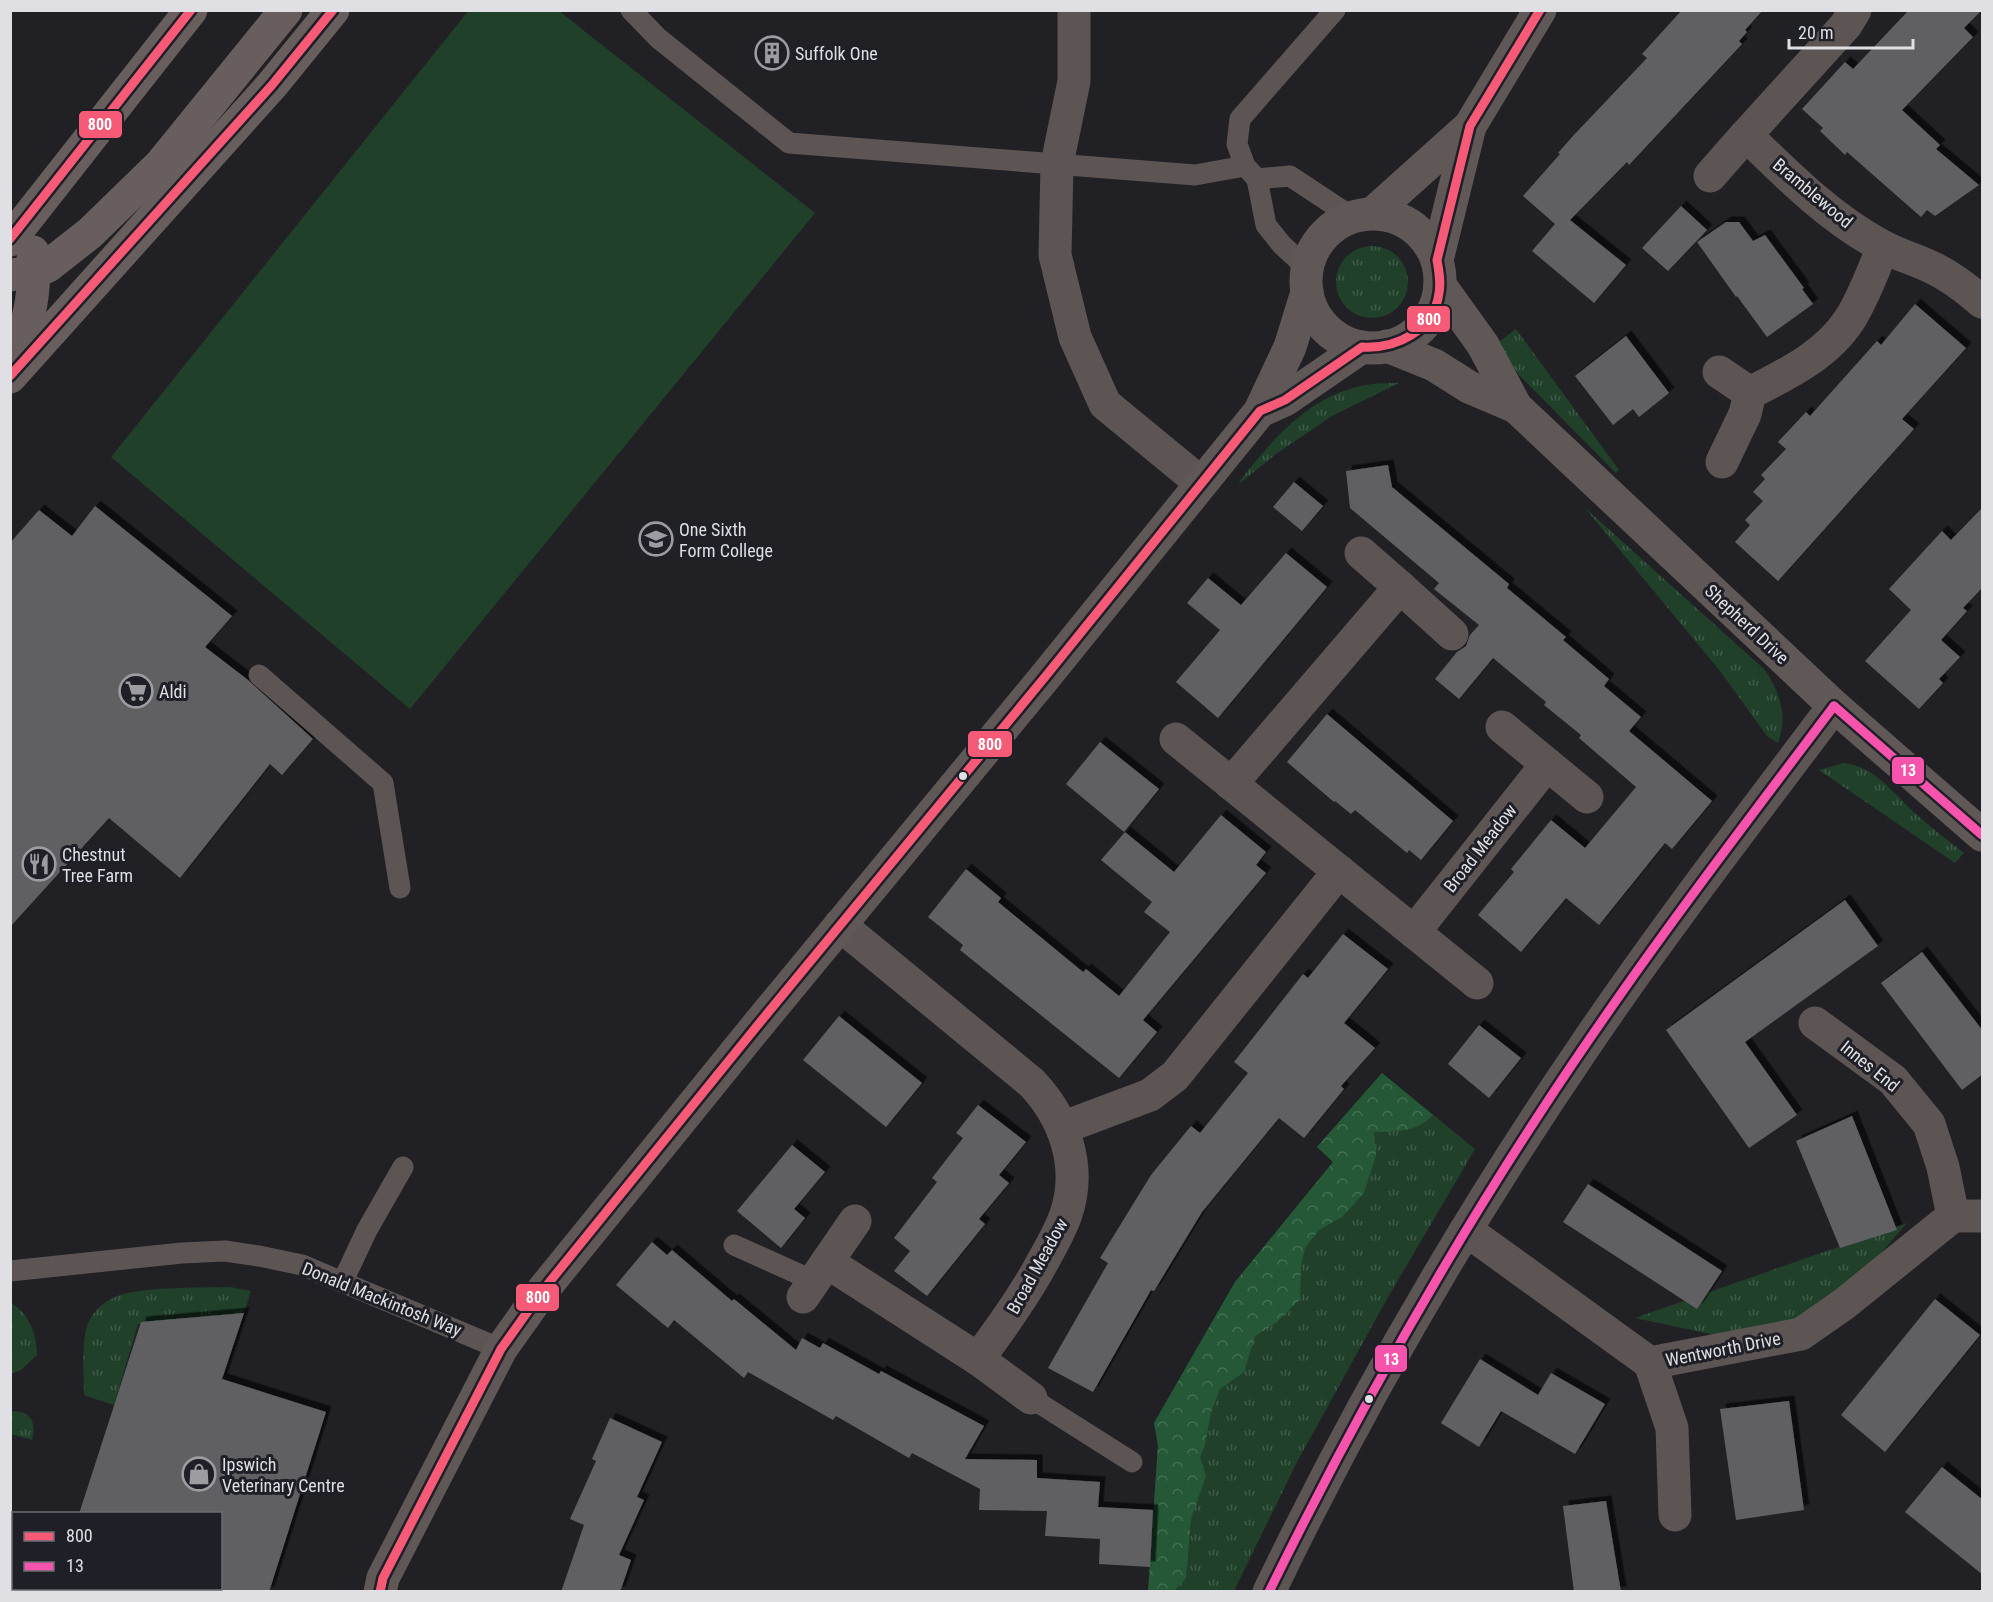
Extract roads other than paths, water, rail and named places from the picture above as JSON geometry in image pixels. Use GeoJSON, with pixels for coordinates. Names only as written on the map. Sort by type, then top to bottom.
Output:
{"type":"FeatureCollection","features":[{"type":"Feature","properties":{"kind":"main road"},"geometry":{"type":"LineString","coordinates":[[10,364],[20,348],[28,325],[22,274],[33,254],[16,224],[191,10]]}},
{"type":"Feature","properties":{"kind":"main road"},"geometry":{"type":"LineString","coordinates":[[22,274],[48,266],[90,233],[161,164],[286,10]]}},
{"type":"Feature","properties":{"kind":"main road"},"geometry":{"type":"LineString","coordinates":[[10,377],[272,85],[333,10]]}},
{"type":"Feature","properties":{"kind":"street"},"geometry":{"type":"LineString","coordinates":[[1074,10],[1074,81],[1057,164],[1055,255],[1075,337],[1105,404],[1201,483]]}},
{"type":"Feature","properties":{"kind":"street"},"geometry":{"type":"LineString","coordinates":[[1260,411],[1285,400],[1374,346],[1412,336],[1427,320],[1437,301],[1438,273],[1470,126],[1540,10]]}},
{"type":"Feature","properties":{"kind":"street"},"geometry":{"type":"LineString","coordinates":[[1710,176],[1839,32],[1855,10]]}},
{"type":"Feature","properties":{"kind":"street"},"geometry":{"type":"LineString","coordinates":[[1374,346],[1352,345],[1333,335],[1318,321],[1308,302],[1308,260],[1318,242],[1333,226],[1362,215],[1470,126]]}},
{"type":"Feature","properties":{"kind":"street","name":"Bramblewood"},"geometry":{"type":"LineString","coordinates":[[1746,135],[1820,204],[1883,247],[1934,268],[1961,284],[1983,302]]}},
{"type":"Feature","properties":{"kind":"street"},"geometry":{"type":"LineString","coordinates":[[1362,215],[1393,217],[1412,226],[1427,241],[1438,273]]}},
{"type":"Feature","properties":{"kind":"street"},"geometry":{"type":"LineString","coordinates":[[1722,462],[1745,414],[1750,393],[1807,362],[1829,344],[1849,321],[1883,247]]}},
{"type":"Feature","properties":{"kind":"street","name":"Shepherd Drive"},"geometry":{"type":"LineString","coordinates":[[1438,273],[1483,345],[1516,407],[1834,706],[1983,835]]}},
{"type":"Feature","properties":{"kind":"street"},"geometry":{"type":"LineString","coordinates":[[380,1592],[383,1578],[501,1349],[543,1290],[1260,411],[1290,347],[1307,280]]}},
{"type":"Feature","properties":{"kind":"street","name":"Shepherd Drive"},"geometry":{"type":"LineString","coordinates":[[1374,346],[1434,365],[1468,387],[1516,407]]}},
{"type":"Feature","properties":{"kind":"street"},"geometry":{"type":"LineString","coordinates":[[1719,372],[1750,393]]}},
{"type":"Feature","properties":{"kind":"street"},"geometry":{"type":"LineString","coordinates":[[1361,553],[1452,634]]}},
{"type":"Feature","properties":{"kind":"street"},"geometry":{"type":"LineString","coordinates":[[1231,784],[1400,587]]}},
{"type":"Feature","properties":{"kind":"street"},"geometry":{"type":"LineString","coordinates":[[1269,1592],[1363,1408],[1466,1230],[1585,1046],[1733,839],[1834,706]]}},
{"type":"Feature","properties":{"kind":"street"},"geometry":{"type":"LineString","coordinates":[[1502,727],[1587,797]]}},
{"type":"Feature","properties":{"kind":"street"},"geometry":{"type":"LineString","coordinates":[[1176,739],[1477,983]]}},
{"type":"Feature","properties":{"kind":"street","name":"Broad Meadow"},"geometry":{"type":"LineString","coordinates":[[1414,932],[1546,764]]}},
{"type":"Feature","properties":{"kind":"street"},"geometry":{"type":"LineString","coordinates":[[1062,1128],[1150,1095],[1174,1076],[1339,871]]}},
{"type":"Feature","properties":{"kind":"street","name":"Broad Meadow"},"geometry":{"type":"LineString","coordinates":[[840,925],[1032,1083],[1054,1110],[1071,1155],[1066,1214],[1057,1236],[1023,1296],[978,1359]]}},
{"type":"Feature","properties":{"kind":"street","name":"Innes End"},"geometry":{"type":"LineString","coordinates":[[1815,1023],[1893,1080],[1929,1124],[1943,1167],[1968,1216]]}},
{"type":"Feature","properties":{"kind":"street","name":"Wentworth Drive"},"geometry":{"type":"LineString","coordinates":[[1466,1230],[1650,1363],[1801,1334],[1968,1216]]}},
{"type":"Feature","properties":{"kind":"street"},"geometry":{"type":"LineString","coordinates":[[855,1221],[814,1280],[978,1359],[1031,1398]]}},
{"type":"Feature","properties":{"kind":"street"},"geometry":{"type":"LineString","coordinates":[[1650,1363],[1672,1428],[1675,1515]]}},
{"type":"Feature","properties":{"kind":"lane"},"geometry":{"type":"LineString","coordinates":[[631,10],[658,38],[789,144],[1195,175],[1251,173],[1290,176],[1362,215]]}},
{"type":"Feature","properties":{"kind":"lane"},"geometry":{"type":"LineString","coordinates":[[1307,280],[1266,225],[1251,173],[1237,144],[1240,119],[1335,10]]}},
{"type":"Feature","properties":{"kind":"lane"},"geometry":{"type":"LineString","coordinates":[[259,675],[383,783],[400,888]]}},
{"type":"Feature","properties":{"kind":"lane"},"geometry":{"type":"LineString","coordinates":[[343,1281],[367,1230],[403,1167]]}},
{"type":"Feature","properties":{"kind":"lane"},"geometry":{"type":"LineString","coordinates":[[734,1245],[814,1280]]}},
{"type":"Feature","properties":{"kind":"lane","name":"Donald Mackintosh Way"},"geometry":{"type":"LineString","coordinates":[[10,1271],[182,1253],[225,1251],[259,1256],[302,1265],[501,1349]]}},
{"type":"Feature","properties":{"kind":"lane"},"geometry":{"type":"LineString","coordinates":[[1031,1398],[1132,1462]]}},
{"type":"Feature","properties":{"kind":"place","name":"Suffolk One"},"geometry":{"type":"Point","coordinates":[772,53]}},
{"type":"Feature","properties":{"kind":"place","name":"One Sixth Form College"},"geometry":{"type":"Point","coordinates":[656,539]}},
{"type":"Feature","properties":{"kind":"place","name":"Aldi"},"geometry":{"type":"Point","coordinates":[136,691]}},
{"type":"Feature","properties":{"kind":"place","name":"Chestnut Tree Farm"},"geometry":{"type":"Point","coordinates":[39,864]}},
{"type":"Feature","properties":{"kind":"place","name":"Ipswich Veterinary Centre"},"geometry":{"type":"Point","coordinates":[199,1474]}}]}
